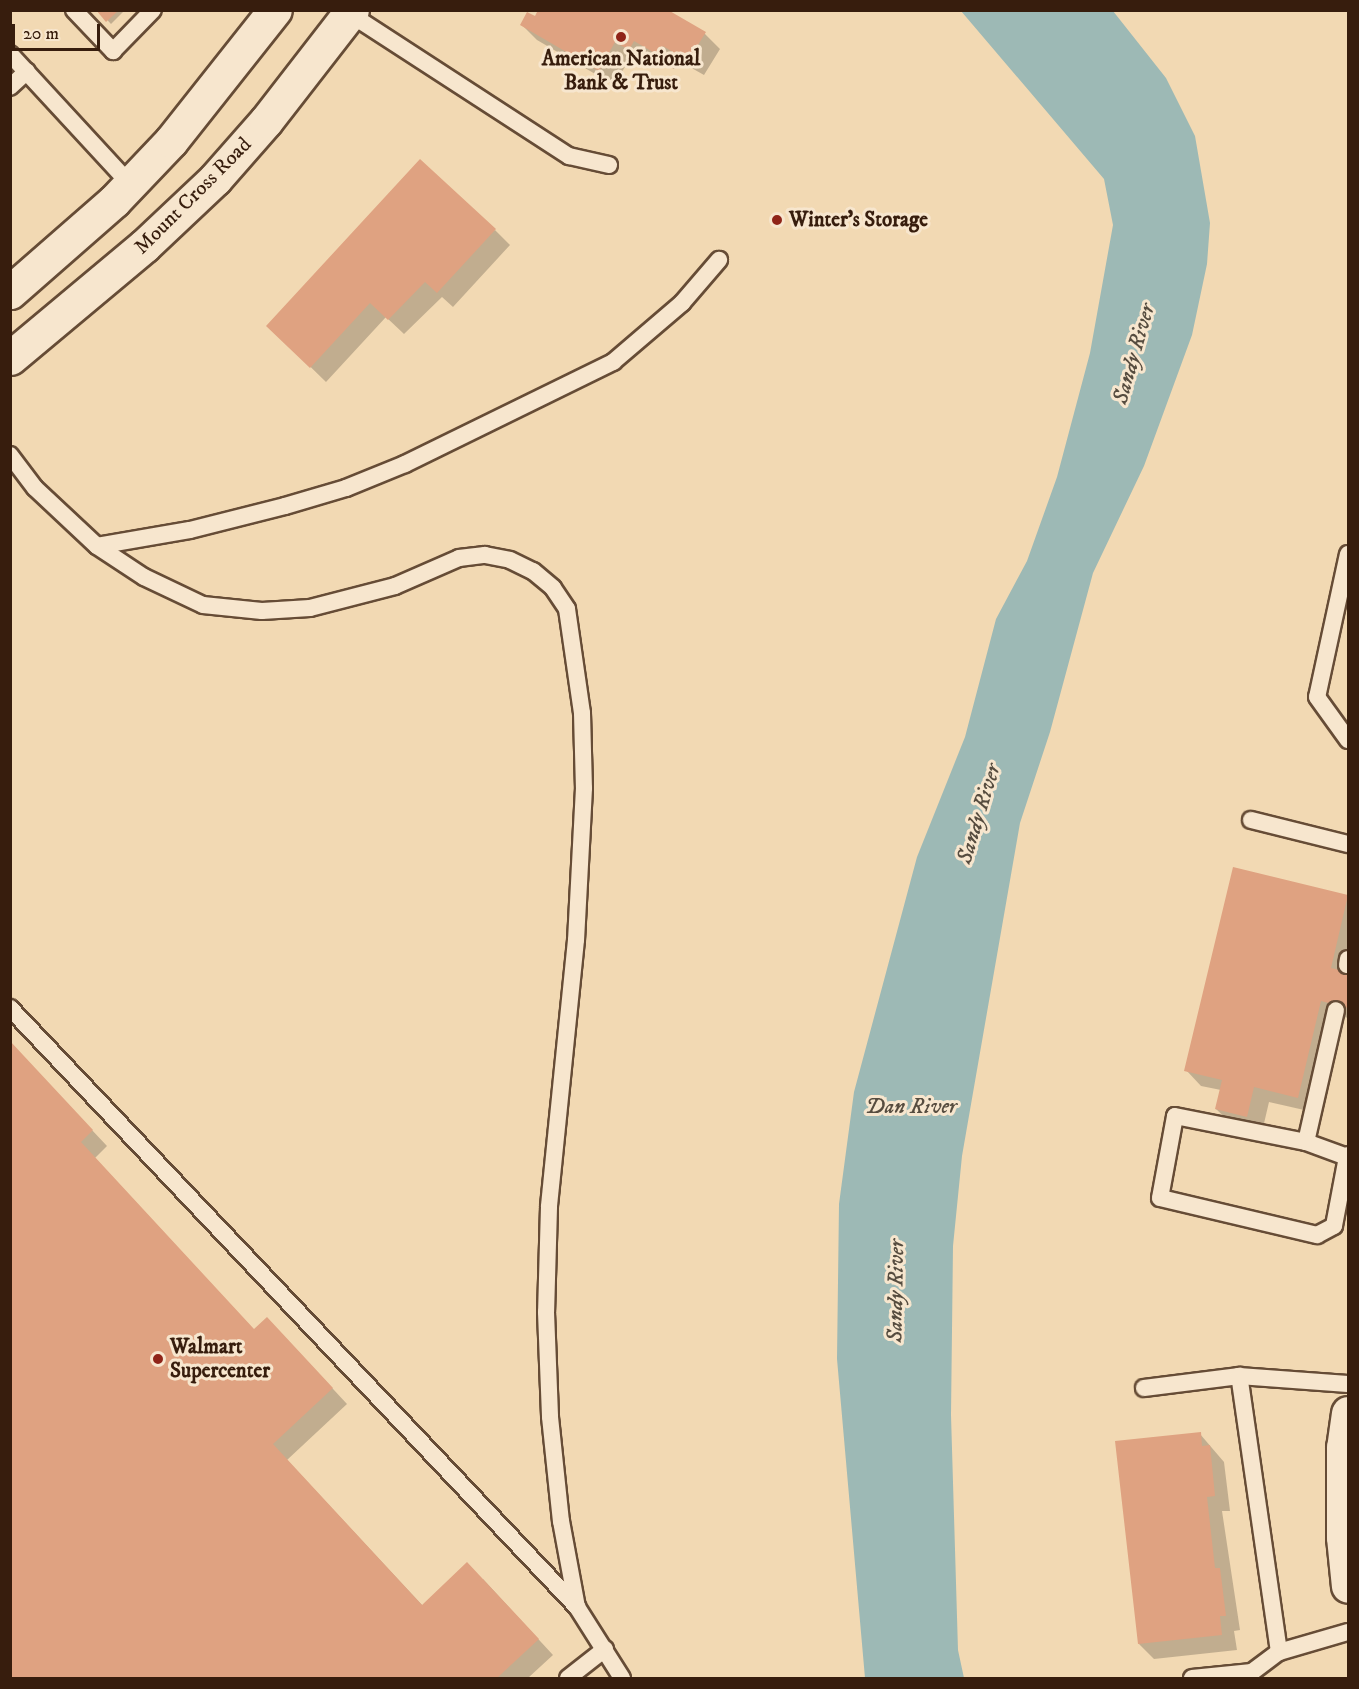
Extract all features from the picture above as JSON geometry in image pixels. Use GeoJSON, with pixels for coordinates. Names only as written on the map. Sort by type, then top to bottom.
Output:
{"type":"FeatureCollection","features":[{"type":"Feature","properties":{"kind":"main road"},"geometry":{"type":"LineString","coordinates":[[10,292],[41,269],[130,184],[171,141],[275,10]]}},
{"type":"Feature","properties":{"kind":"main road","name":"Mount Cross Road"},"geometry":{"type":"LineString","coordinates":[[10,358],[144,246],[215,179],[350,12]]}},
{"type":"Feature","properties":{"kind":"main road"},"geometry":{"type":"LineString","coordinates":[[1348,1413],[1343,1481],[1348,1587]]}},
{"type":"Feature","properties":{"kind":"lane"},"geometry":{"type":"LineString","coordinates":[[74,10],[113,51],[153,10]]}},
{"type":"Feature","properties":{"kind":"lane"},"geometry":{"type":"LineString","coordinates":[[350,12],[569,156],[609,165]]}},
{"type":"Feature","properties":{"kind":"lane"},"geometry":{"type":"LineString","coordinates":[[10,54],[130,184]]}},
{"type":"Feature","properties":{"kind":"lane"},"geometry":{"type":"LineString","coordinates":[[10,87],[27,71]]}},
{"type":"Feature","properties":{"kind":"lane"},"geometry":{"type":"LineString","coordinates":[[97,546],[190,530],[285,506],[346,488],[405,464],[613,363],[682,303],[719,260]]}},
{"type":"Feature","properties":{"kind":"lane"},"geometry":{"type":"LineString","coordinates":[[10,455],[35,488],[97,546],[144,577],[203,605],[262,611],[310,608],[395,586],[459,558],[485,555],[510,560],[533,571],[553,588],[567,609],[582,713],[584,788],[576,940],[549,1207],[546,1312],[556,1475],[577,1607]]}},
{"type":"Feature","properties":{"kind":"lane"},"geometry":{"type":"LineString","coordinates":[[1348,554],[1317,697],[1348,740]]}},
{"type":"Feature","properties":{"kind":"lane"},"geometry":{"type":"LineString","coordinates":[[1251,820],[1348,844]]}},
{"type":"Feature","properties":{"kind":"lane"},"geometry":{"type":"LineString","coordinates":[[10,1008],[577,1607],[622,1678]]}},
{"type":"Feature","properties":{"kind":"lane"},"geometry":{"type":"LineString","coordinates":[[1306,1142],[1336,1010]]}},
{"type":"Feature","properties":{"kind":"lane"},"geometry":{"type":"LineString","coordinates":[[1175,1116],[1306,1142],[1348,1156],[1334,1226],[1317,1235],[1160,1198],[1175,1116]]}},
{"type":"Feature","properties":{"kind":"lane"},"geometry":{"type":"LineString","coordinates":[[1239,1376],[1279,1652]]}},
{"type":"Feature","properties":{"kind":"lane"},"geometry":{"type":"LineString","coordinates":[[1144,1388],[1239,1376],[1348,1384]]}},
{"type":"Feature","properties":{"kind":"lane"},"geometry":{"type":"LineString","coordinates":[[1192,1678],[1252,1672],[1279,1652],[1348,1632]]}},
{"type":"Feature","properties":{"kind":"lane"},"geometry":{"type":"LineString","coordinates":[[568,1678],[605,1649]]}},
{"type":"Feature","properties":{"kind":"water","name":"Dan River"},"geometry":{"type":"Polygon","coordinates":[[[961,11],[1113,11],[1166,78],[1195,136],[1210,223],[1207,264],[1192,335],[1144,466],[1093,573],[1050,732],[1020,823],[962,1156],[953,1246],[951,1415],[958,1650],[964,1678],[865,1678],[837,1359],[839,1204],[854,1092],[917,857],[965,737],[996,619],[1027,561],[1057,477],[1090,353],[1113,225],[1104,179],[961,11]]]}},
{"type":"Feature","properties":{"kind":"building"},"geometry":{"type":"Polygon","coordinates":[[[96,10],[119,10],[106,22],[96,10]]]}},
{"type":"Feature","properties":{"kind":"building","name":"American National Bank & Trust"},"geometry":{"type":"Polygon","coordinates":[[[538,10],[668,10],[706,32],[688,61],[663,46],[658,55],[634,41],[629,50],[615,42],[599,71],[520,25],[527,12],[535,16],[538,10]]]}},
{"type":"Feature","properties":{"kind":"building"},"geometry":{"type":"Polygon","coordinates":[[[420,159],[496,229],[437,293],[425,282],[388,320],[370,303],[310,368],[266,326],[420,159]]]}},
{"type":"Feature","properties":{"kind":"building"},"geometry":{"type":"Polygon","coordinates":[[[1233,867],[1348,895],[1331,968],[1348,972],[1348,1008],[1321,1001],[1298,1098],[1254,1087],[1247,1117],[1215,1109],[1222,1080],[1184,1071],[1233,867]]]}},
{"type":"Feature","properties":{"kind":"building","name":"Walmart Supercenter"},"geometry":{"type":"Polygon","coordinates":[[[10,1041],[93,1130],[81,1142],[254,1329],[267,1317],[333,1388],[273,1444],[422,1605],[467,1562],[539,1639],[497,1678],[10,1678],[10,1041]]]}},
{"type":"Feature","properties":{"kind":"building"},"geometry":{"type":"Polygon","coordinates":[[[1201,1432],[1202,1446],[1210,1445],[1215,1496],[1207,1497],[1215,1568],[1220,1568],[1226,1616],[1220,1616],[1222,1635],[1138,1644],[1115,1441],[1201,1432]]]}},
{"type":"Feature","properties":{"kind":"place","name":"American National Bank & Trust"},"geometry":{"type":"Point","coordinates":[621,37]}},
{"type":"Feature","properties":{"kind":"place","name":"Winter's Storage"},"geometry":{"type":"Point","coordinates":[777,220]}},
{"type":"Feature","properties":{"kind":"place","name":"Walmart Supercenter"},"geometry":{"type":"Point","coordinates":[158,1359]}},
{"type":"Feature","properties":{"kind":"water label","name":"Sandy River"},"geometry":{"type":"Point","coordinates":[1134,354]}},
{"type":"Feature","properties":{"kind":"water label","name":"Sandy River"},"geometry":{"type":"Point","coordinates":[979,814]}},
{"type":"Feature","properties":{"kind":"water label","name":"Sandy River"},"geometry":{"type":"Point","coordinates":[896,1291]}}]}
